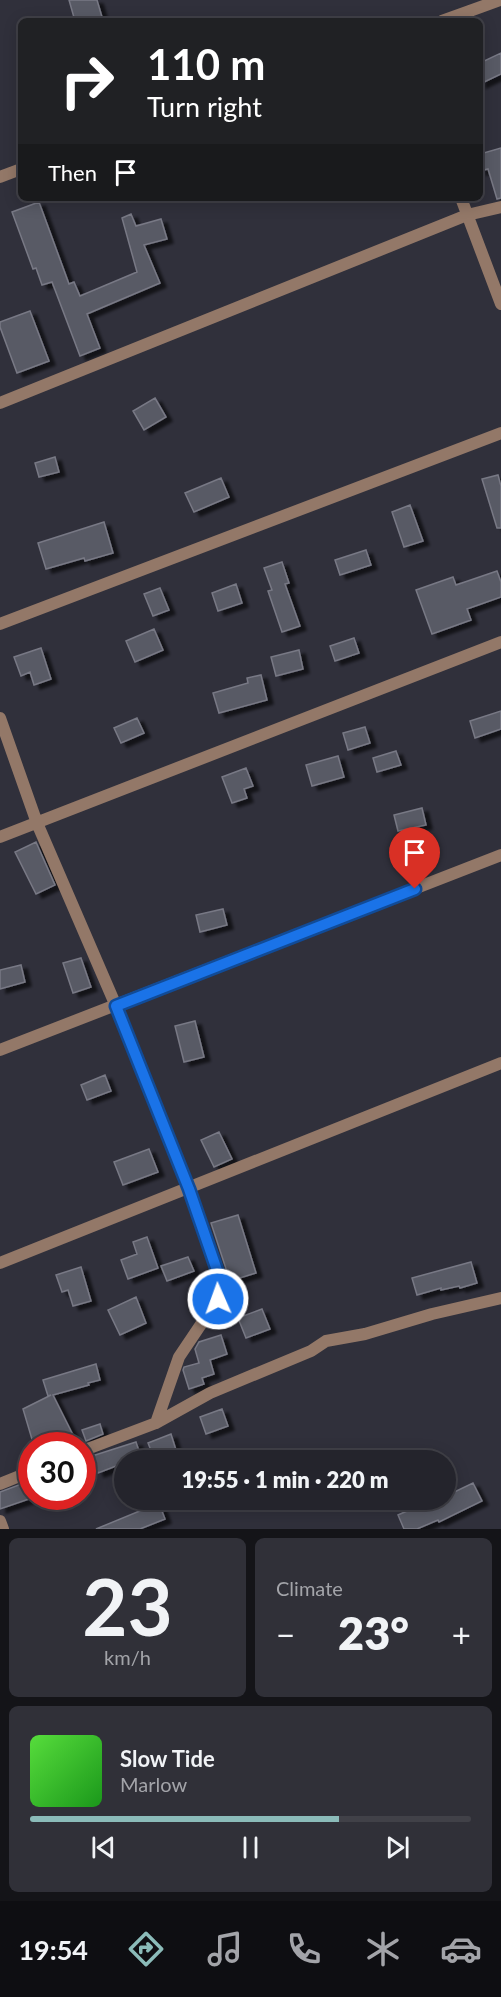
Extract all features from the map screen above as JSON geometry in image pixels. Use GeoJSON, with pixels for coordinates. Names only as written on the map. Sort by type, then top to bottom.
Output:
{"type":"FeatureCollection","features":[{"type":"Feature","properties":{"kind":"street"},"geometry":{"type":"LineString","coordinates":[[450,18],[500,0]]}},
{"type":"Feature","properties":{"kind":"street"},"geometry":{"type":"LineString","coordinates":[[0,177],[18,170]]}},
{"type":"Feature","properties":{"kind":"street"},"geometry":{"type":"LineString","coordinates":[[462,201],[501,304]]}},
{"type":"Feature","properties":{"kind":"street"},"geometry":{"type":"LineString","coordinates":[[0,403],[467,215],[501,207]]}},
{"type":"Feature","properties":{"kind":"street"},"geometry":{"type":"LineString","coordinates":[[0,624],[501,433]]}},
{"type":"Feature","properties":{"kind":"street"},"geometry":{"type":"LineString","coordinates":[[0,837],[501,642]]}},
{"type":"Feature","properties":{"kind":"street"},"geometry":{"type":"LineString","coordinates":[[0,718],[37,823],[116,1006],[189,1189],[219,1276],[218,1299],[179,1357],[156,1423]]}},
{"type":"Feature","properties":{"kind":"street"},"geometry":{"type":"LineString","coordinates":[[0,1050],[501,855]]}},
{"type":"Feature","properties":{"kind":"street"},"geometry":{"type":"LineString","coordinates":[[0,1263],[501,1063]]}},
{"type":"Feature","properties":{"kind":"street"},"geometry":{"type":"LineString","coordinates":[[96,1447],[156,1423],[210,1394],[310,1351],[326,1341],[365,1334],[413,1319],[501,1298]]}},
{"type":"Feature","properties":{"kind":"street"},"geometry":{"type":"LineString","coordinates":[[0,1484],[18,1477]]}},
{"type":"Feature","properties":{"kind":"street"},"geometry":{"type":"LineString","coordinates":[[0,1521],[3,1529]]}},
{"type":"Feature","properties":{"kind":"building"},"geometry":{"type":"Polygon","coordinates":[[[69,0],[97,0],[102,17],[74,18],[69,0]]]}},
{"type":"Feature","properties":{"kind":"building"},"geometry":{"type":"Polygon","coordinates":[[[501,53],[501,74],[483,83],[483,62],[501,53]]]}},
{"type":"Feature","properties":{"kind":"building"},"geometry":{"type":"Polygon","coordinates":[[[501,148],[501,198],[497,199],[488,169],[483,170],[483,153],[501,148]]]}},
{"type":"Feature","properties":{"kind":"building"},"geometry":{"type":"Polygon","coordinates":[[[39,202],[69,284],[74,282],[80,296],[137,272],[122,218],[131,214],[136,226],[161,219],[167,239],[144,245],[160,283],[87,314],[100,348],[80,356],[52,282],[42,285],[36,268],[33,269],[12,212],[39,202]]]}},
{"type":"Feature","properties":{"kind":"building"},"geometry":{"type":"Polygon","coordinates":[[[30,311],[49,361],[17,373],[0,322],[30,311]]]}},
{"type":"Feature","properties":{"kind":"building"},"geometry":{"type":"Polygon","coordinates":[[[155,398],[166,417],[144,430],[133,411],[155,398]]]}},
{"type":"Feature","properties":{"kind":"building"},"geometry":{"type":"Polygon","coordinates":[[[55,457],[59,472],[39,477],[35,463],[55,457]]]}},
{"type":"Feature","properties":{"kind":"building"},"geometry":{"type":"Polygon","coordinates":[[[498,475],[501,486],[501,528],[497,528],[482,479],[498,475]]]}},
{"type":"Feature","properties":{"kind":"building"},"geometry":{"type":"Polygon","coordinates":[[[221,478],[229,497],[194,512],[185,493],[221,478]]]}},
{"type":"Feature","properties":{"kind":"building"},"geometry":{"type":"Polygon","coordinates":[[[410,505],[423,541],[404,547],[392,512],[410,505]]]}},
{"type":"Feature","properties":{"kind":"building"},"geometry":{"type":"Polygon","coordinates":[[[104,522],[113,553],[85,561],[84,558],[46,569],[38,543],[104,522]]]}},
{"type":"Feature","properties":{"kind":"building"},"geometry":{"type":"Polygon","coordinates":[[[366,550],[371,565],[340,575],[335,560],[366,550]]]}},
{"type":"Feature","properties":{"kind":"building"},"geometry":{"type":"Polygon","coordinates":[[[282,562],[289,583],[285,584],[300,626],[282,632],[268,591],[272,590],[264,568],[282,562]]]}},
{"type":"Feature","properties":{"kind":"building"},"geometry":{"type":"Polygon","coordinates":[[[497,571],[501,582],[501,597],[467,609],[471,620],[432,634],[416,590],[453,577],[456,585],[497,571]]]}},
{"type":"Feature","properties":{"kind":"building"},"geometry":{"type":"Polygon","coordinates":[[[236,584],[242,603],[218,611],[212,593],[236,584]]]}},
{"type":"Feature","properties":{"kind":"building"},"geometry":{"type":"Polygon","coordinates":[[[160,588],[169,610],[153,616],[144,594],[160,588]]]}},
{"type":"Feature","properties":{"kind":"building"},"geometry":{"type":"Polygon","coordinates":[[[154,629],[163,650],[135,662],[126,641],[154,629]]]}},
{"type":"Feature","properties":{"kind":"building"},"geometry":{"type":"Polygon","coordinates":[[[354,638],[359,653],[335,661],[330,646],[354,638]]]}},
{"type":"Feature","properties":{"kind":"building"},"geometry":{"type":"Polygon","coordinates":[[[41,648],[51,679],[34,685],[30,672],[21,676],[14,657],[41,648]]]}},
{"type":"Feature","properties":{"kind":"building"},"geometry":{"type":"Polygon","coordinates":[[[299,650],[303,669],[276,676],[271,657],[299,650]]]}},
{"type":"Feature","properties":{"kind":"building"},"geometry":{"type":"Polygon","coordinates":[[[261,675],[267,700],[219,713],[213,693],[248,683],[247,678],[261,675]]]}},
{"type":"Feature","properties":{"kind":"building"},"geometry":{"type":"Polygon","coordinates":[[[501,711],[501,729],[475,738],[470,721],[501,711]]]}},
{"type":"Feature","properties":{"kind":"building"},"geometry":{"type":"Polygon","coordinates":[[[137,718],[144,733],[121,743],[114,728],[137,718]]]}},
{"type":"Feature","properties":{"kind":"building"},"geometry":{"type":"Polygon","coordinates":[[[365,727],[370,743],[348,750],[343,733],[365,727]]]}},
{"type":"Feature","properties":{"kind":"building"},"geometry":{"type":"Polygon","coordinates":[[[396,751],[401,765],[377,772],[373,758],[396,751]]]}},
{"type":"Feature","properties":{"kind":"building"},"geometry":{"type":"Polygon","coordinates":[[[338,756],[344,777],[312,786],[306,765],[338,756]]]}},
{"type":"Feature","properties":{"kind":"building"},"geometry":{"type":"Polygon","coordinates":[[[246,768],[253,786],[244,789],[247,798],[232,803],[222,777],[246,768]]]}},
{"type":"Feature","properties":{"kind":"building"},"geometry":{"type":"Polygon","coordinates":[[[422,808],[426,825],[398,831],[394,815],[422,808]]]}},
{"type":"Feature","properties":{"kind":"building"},"geometry":{"type":"Polygon","coordinates":[[[36,842],[55,885],[36,894],[15,852],[36,842]]]}},
{"type":"Feature","properties":{"kind":"building"},"geometry":{"type":"Polygon","coordinates":[[[223,909],[227,925],[200,932],[196,915],[223,909]]]}},
{"type":"Feature","properties":{"kind":"building"},"geometry":{"type":"Polygon","coordinates":[[[81,958],[91,987],[73,993],[63,963],[81,958]]]}},
{"type":"Feature","properties":{"kind":"building"},"geometry":{"type":"Polygon","coordinates":[[[21,965],[25,982],[0,989],[0,970],[21,965]]]}},
{"type":"Feature","properties":{"kind":"building"},"geometry":{"type":"Polygon","coordinates":[[[195,1021],[204,1057],[184,1062],[175,1026],[195,1021]]]}},
{"type":"Feature","properties":{"kind":"building"},"geometry":{"type":"Polygon","coordinates":[[[105,1075],[111,1091],[87,1100],[81,1085],[105,1075]]]}},
{"type":"Feature","properties":{"kind":"building"},"geometry":{"type":"Polygon","coordinates":[[[219,1132],[232,1159],[214,1167],[201,1140],[219,1132]]]}},
{"type":"Feature","properties":{"kind":"building"},"geometry":{"type":"Polygon","coordinates":[[[149,1149],[158,1172],[123,1185],[114,1162],[149,1149]]]}},
{"type":"Feature","properties":{"kind":"building"},"geometry":{"type":"Polygon","coordinates":[[[238,1215],[256,1273],[230,1281],[211,1223],[238,1215]]]}},
{"type":"Feature","properties":{"kind":"building"},"geometry":{"type":"Polygon","coordinates":[[[147,1237],[158,1268],[128,1279],[121,1260],[137,1254],[133,1242],[147,1237]]]}},
{"type":"Feature","properties":{"kind":"building"},"geometry":{"type":"Polygon","coordinates":[[[188,1257],[194,1271],[167,1281],[161,1266],[188,1257]]]}},
{"type":"Feature","properties":{"kind":"building"},"geometry":{"type":"Polygon","coordinates":[[[471,1262],[477,1283],[460,1288],[459,1286],[441,1290],[441,1288],[417,1295],[412,1278],[471,1262]]]}},
{"type":"Feature","properties":{"kind":"building"},"geometry":{"type":"Polygon","coordinates":[[[81,1267],[91,1301],[73,1306],[68,1290],[62,1292],[56,1275],[81,1267]]]}},
{"type":"Feature","properties":{"kind":"building"},"geometry":{"type":"Polygon","coordinates":[[[136,1297],[146,1323],[120,1335],[108,1310],[136,1297]]]}},
{"type":"Feature","properties":{"kind":"building"},"geometry":{"type":"Polygon","coordinates":[[[262,1309],[270,1329],[246,1338],[238,1318],[262,1309]]]}},
{"type":"Feature","properties":{"kind":"building"},"geometry":{"type":"Polygon","coordinates":[[[221,1335],[227,1354],[210,1360],[214,1374],[202,1378],[204,1384],[189,1389],[184,1367],[199,1363],[195,1349],[199,1342],[221,1335]]]}},
{"type":"Feature","properties":{"kind":"building"},"geometry":{"type":"Polygon","coordinates":[[[96,1364],[100,1380],[53,1395],[72,1432],[30,1432],[23,1409],[51,1395],[48,1396],[43,1380],[96,1364]]]}},
{"type":"Feature","properties":{"kind":"building"},"geometry":{"type":"Polygon","coordinates":[[[222,1409],[228,1426],[206,1434],[200,1417],[222,1409]]]}},
{"type":"Feature","properties":{"kind":"building"},"geometry":{"type":"Polygon","coordinates":[[[100,1424],[103,1434],[96,1437],[96,1432],[83,1432],[82,1430],[100,1424]]]}},
{"type":"Feature","properties":{"kind":"building"},"geometry":{"type":"Polygon","coordinates":[[[171,1434],[176,1450],[151,1450],[148,1443],[171,1434]]]}},
{"type":"Feature","properties":{"kind":"building"},"geometry":{"type":"Polygon","coordinates":[[[136,1442],[139,1450],[114,1450],[114,1467],[98,1473],[96,1455],[136,1442]]]}},
{"type":"Feature","properties":{"kind":"building"},"geometry":{"type":"Polygon","coordinates":[[[473,1483],[482,1501],[439,1522],[438,1520],[417,1529],[404,1529],[398,1515],[409,1510],[456,1510],[456,1491],[473,1483]]]}},
{"type":"Feature","properties":{"kind":"building"},"geometry":{"type":"Polygon","coordinates":[[[18,1485],[18,1503],[0,1509],[0,1492],[18,1485]]]}},
{"type":"Feature","properties":{"kind":"building"},"geometry":{"type":"Polygon","coordinates":[[[142,1510],[162,1510],[165,1519],[140,1529],[96,1529],[142,1510]]]}},
{"type":"Feature","properties":{"kind":"route"},"geometry":{"type":"LineString","coordinates":[[218,1299],[219,1276],[189,1189],[116,1006],[415,889]]}}]}
